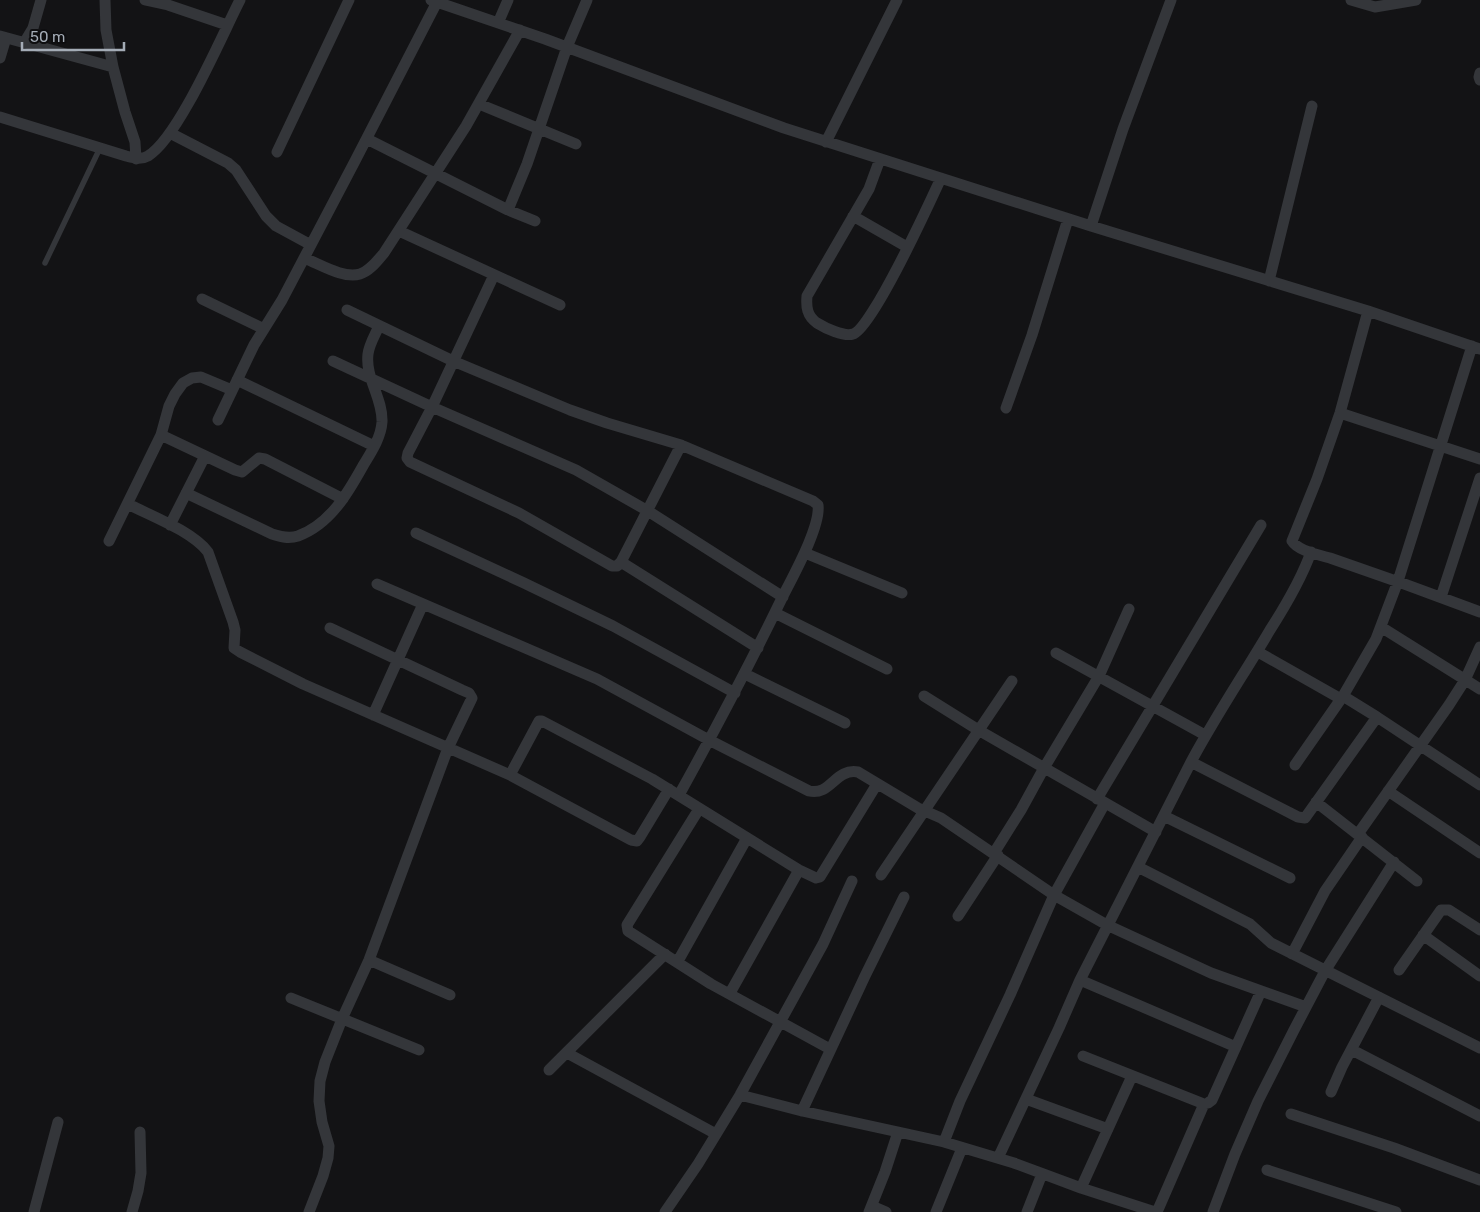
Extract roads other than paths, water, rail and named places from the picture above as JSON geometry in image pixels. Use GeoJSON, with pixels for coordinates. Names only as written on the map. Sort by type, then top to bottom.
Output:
{"type":"FeatureCollection","features":[{"type":"Feature","properties":{"kind":"street"},"geometry":{"type":"LineString","coordinates":[[24,43],[33,28],[41,0]]}},
{"type":"Feature","properties":{"kind":"street"},"geometry":{"type":"LineString","coordinates":[[105,0],[106,30],[113,67],[135,142],[136,159]]}},
{"type":"Feature","properties":{"kind":"street"},"geometry":{"type":"LineString","coordinates":[[145,0],[184,10],[227,25]]}},
{"type":"Feature","properties":{"kind":"street"},"geometry":{"type":"LineString","coordinates":[[0,118],[136,159],[146,157],[158,149],[170,134],[240,0]]}},
{"type":"Feature","properties":{"kind":"street"},"geometry":{"type":"LineString","coordinates":[[277,152],[349,0]]}},
{"type":"Feature","properties":{"kind":"street"},"geometry":{"type":"LineString","coordinates":[[498,23],[508,0]]}},
{"type":"Feature","properties":{"kind":"street"},"geometry":{"type":"LineString","coordinates":[[508,210],[527,164],[567,47],[587,0]]}},
{"type":"Feature","properties":{"kind":"street"},"geometry":{"type":"LineString","coordinates":[[826,142],[897,0]]}},
{"type":"Feature","properties":{"kind":"street"},"geometry":{"type":"LineString","coordinates":[[1091,226],[1122,129],[1171,0]]}},
{"type":"Feature","properties":{"kind":"street"},"geometry":{"type":"LineString","coordinates":[[1351,0],[1375,7],[1416,0]]}},
{"type":"Feature","properties":{"kind":"street"},"geometry":{"type":"LineString","coordinates":[[218,420],[254,345],[282,300],[367,139],[434,1],[520,30],[826,142],[1368,311],[1476,348],[1441,447],[1398,581],[1376,639],[1364,663],[1342,698],[1295,765]]}},
{"type":"Feature","properties":{"kind":"street"},"geometry":{"type":"LineString","coordinates":[[304,258],[350,274],[361,274],[371,267],[384,253],[436,174],[479,104],[520,30]]}},
{"type":"Feature","properties":{"kind":"street"},"geometry":{"type":"LineString","coordinates":[[0,58],[3,37],[113,67]]}},
{"type":"Feature","properties":{"kind":"street"},"geometry":{"type":"LineString","coordinates":[[1480,74],[1478,77],[1480,80]]}},
{"type":"Feature","properties":{"kind":"street"},"geometry":{"type":"LineString","coordinates":[[479,104],[576,144]]}},
{"type":"Feature","properties":{"kind":"street"},"geometry":{"type":"LineString","coordinates":[[1269,281],[1312,106]]}},
{"type":"Feature","properties":{"kind":"street"},"geometry":{"type":"LineString","coordinates":[[170,134],[228,163],[236,170],[266,216],[276,226],[311,244]]}},
{"type":"Feature","properties":{"kind":"street"},"geometry":{"type":"LineString","coordinates":[[367,139],[508,210],[535,221]]}},
{"type":"Feature","properties":{"kind":"street"},"geometry":{"type":"LineString","coordinates":[[880,159],[869,189],[807,296],[806,306],[810,317],[819,324],[846,335],[854,334],[861,329],[879,302],[941,178]]}},
{"type":"Feature","properties":{"kind":"street"},"geometry":{"type":"LineString","coordinates":[[853,216],[907,246]]}},
{"type":"Feature","properties":{"kind":"street"},"geometry":{"type":"LineString","coordinates":[[1006,408],[1032,335],[1068,219]]}},
{"type":"Feature","properties":{"kind":"street"},"geometry":{"type":"LineString","coordinates":[[399,231],[560,305]]}},
{"type":"Feature","properties":{"kind":"street"},"geometry":{"type":"LineString","coordinates":[[494,275],[432,407],[408,453],[407,458],[410,462],[519,513],[607,564],[617,566],[621,562],[648,511],[681,445]]}},
{"type":"Feature","properties":{"kind":"street"},"geometry":{"type":"LineString","coordinates":[[202,299],[264,329]]}},
{"type":"Feature","properties":{"kind":"street"},"geometry":{"type":"LineString","coordinates":[[128,504],[197,540],[208,552],[233,622],[235,630],[234,648],[240,652],[303,684],[510,775],[636,841],[674,792],[710,740],[805,553],[817,519],[818,505],[813,501],[681,445],[570,410],[453,361],[347,310]]}},
{"type":"Feature","properties":{"kind":"street"},"geometry":{"type":"LineString","coordinates":[[1368,311],[1340,412],[1317,479],[1292,541],[1294,545],[1311,552],[1398,581],[1480,612]]}},
{"type":"Feature","properties":{"kind":"street"},"geometry":{"type":"LineString","coordinates":[[186,493],[272,534],[286,538],[299,536],[322,522],[343,499],[379,435],[382,422],[381,408],[368,364],[368,354],[379,326]]}},
{"type":"Feature","properties":{"kind":"street"},"geometry":{"type":"LineString","coordinates":[[333,361],[576,470],[648,511],[783,597]]}},
{"type":"Feature","properties":{"kind":"street"},"geometry":{"type":"LineString","coordinates":[[109,541],[161,435],[169,406],[175,394],[183,382],[192,378],[201,377],[234,385],[374,446]]}},
{"type":"Feature","properties":{"kind":"street"},"geometry":{"type":"LineString","coordinates":[[1340,412],[1480,459]]}},
{"type":"Feature","properties":{"kind":"street"},"geometry":{"type":"LineString","coordinates":[[161,435],[242,472],[259,458],[265,459],[343,499]]}},
{"type":"Feature","properties":{"kind":"street"},"geometry":{"type":"LineString","coordinates":[[170,526],[205,456]]}},
{"type":"Feature","properties":{"kind":"street"},"geometry":{"type":"LineString","coordinates":[[1441,597],[1480,478]]}},
{"type":"Feature","properties":{"kind":"street"},"geometry":{"type":"LineString","coordinates":[[944,1142],[960,1101],[1010,996],[1054,895],[1101,801],[1153,706],[1261,525]]}},
{"type":"Feature","properties":{"kind":"street"},"geometry":{"type":"LineString","coordinates":[[416,534],[604,622],[735,693]]}},
{"type":"Feature","properties":{"kind":"street"},"geometry":{"type":"LineString","coordinates":[[998,1158],[1080,980],[1191,762],[1205,735],[1258,652],[1294,590],[1304,572],[1311,552]]}},
{"type":"Feature","properties":{"kind":"street"},"geometry":{"type":"LineString","coordinates":[[805,553],[902,593]]}},
{"type":"Feature","properties":{"kind":"street"},"geometry":{"type":"LineString","coordinates":[[621,562],[758,648]]}},
{"type":"Feature","properties":{"kind":"street"},"geometry":{"type":"LineString","coordinates":[[376,584],[597,679],[809,791],[817,793],[844,773],[858,772],[918,808],[941,818],[1054,895],[1107,925],[1204,969],[1306,1007]]}},
{"type":"Feature","properties":{"kind":"street"},"geometry":{"type":"LineString","coordinates":[[373,715],[423,604]]}},
{"type":"Feature","properties":{"kind":"street"},"geometry":{"type":"LineString","coordinates":[[958,916],[1099,676],[1129,608]]}},
{"type":"Feature","properties":{"kind":"street"},"geometry":{"type":"LineString","coordinates":[[775,613],[887,670]]}},
{"type":"Feature","properties":{"kind":"street"},"geometry":{"type":"LineString","coordinates":[[1381,627],[1480,689]]}},
{"type":"Feature","properties":{"kind":"street"},"geometry":{"type":"LineString","coordinates":[[309,1212],[328,1158],[329,1146],[322,1122],[320,1101],[320,1081],[325,1062],[369,960],[448,748],[472,698],[469,693],[330,628]]}},
{"type":"Feature","properties":{"kind":"street"},"geometry":{"type":"LineString","coordinates":[[1292,954],[1325,891],[1388,791],[1465,680],[1480,647]]}},
{"type":"Feature","properties":{"kind":"street"},"geometry":{"type":"LineString","coordinates":[[1258,652],[1377,717],[1480,785]]}},
{"type":"Feature","properties":{"kind":"street"},"geometry":{"type":"LineString","coordinates":[[1056,653],[1205,735]]}},
{"type":"Feature","properties":{"kind":"street"},"geometry":{"type":"LineString","coordinates":[[744,674],[845,723]]}},
{"type":"Feature","properties":{"kind":"street"},"geometry":{"type":"LineString","coordinates":[[881,875],[980,731],[1012,680]]}},
{"type":"Feature","properties":{"kind":"street"},"geometry":{"type":"LineString","coordinates":[[924,696],[980,731],[1156,832]]}},
{"type":"Feature","properties":{"kind":"street"},"geometry":{"type":"LineString","coordinates":[[1191,762],[1304,818],[1377,717]]}},
{"type":"Feature","properties":{"kind":"street"},"geometry":{"type":"LineString","coordinates":[[510,775],[539,721],[542,720],[674,792],[698,809],[799,870],[816,878],[820,878],[877,784]]}},
{"type":"Feature","properties":{"kind":"street"},"geometry":{"type":"LineString","coordinates":[[1388,791],[1480,853]]}},
{"type":"Feature","properties":{"kind":"street"},"geometry":{"type":"LineString","coordinates":[[1316,802],[1417,881]]}},
{"type":"Feature","properties":{"kind":"street"},"geometry":{"type":"LineString","coordinates":[[698,809],[627,925],[628,931],[711,984],[830,1049]]}},
{"type":"Feature","properties":{"kind":"street"},"geometry":{"type":"LineString","coordinates":[[1164,816],[1290,878]]}},
{"type":"Feature","properties":{"kind":"street"},"geometry":{"type":"LineString","coordinates":[[678,962],[747,838]]}},
{"type":"Feature","properties":{"kind":"street"},"geometry":{"type":"LineString","coordinates":[[1213,1212],[1235,1154],[1258,1102],[1306,1007],[1325,971],[1394,862]]}},
{"type":"Feature","properties":{"kind":"street"},"geometry":{"type":"LineString","coordinates":[[1138,868],[1250,924],[1265,940],[1480,1048]]}},
{"type":"Feature","properties":{"kind":"street"},"geometry":{"type":"LineString","coordinates":[[730,993],[799,870]]}},
{"type":"Feature","properties":{"kind":"street"},"geometry":{"type":"LineString","coordinates":[[665,1212],[740,1095],[823,944],[852,882]]}},
{"type":"Feature","properties":{"kind":"street"},"geometry":{"type":"LineString","coordinates":[[802,1111],[904,897]]}},
{"type":"Feature","properties":{"kind":"street"},"geometry":{"type":"LineString","coordinates":[[1400,970],[1438,912],[1445,909],[1480,930]]}},
{"type":"Feature","properties":{"kind":"street"},"geometry":{"type":"LineString","coordinates":[[1422,935],[1480,976]]}},
{"type":"Feature","properties":{"kind":"street"},"geometry":{"type":"LineString","coordinates":[[549,1070],[665,954]]}},
{"type":"Feature","properties":{"kind":"street"},"geometry":{"type":"LineString","coordinates":[[369,960],[450,995]]}},
{"type":"Feature","properties":{"kind":"street"},"geometry":{"type":"LineString","coordinates":[[1080,980],[1236,1047]]}},
{"type":"Feature","properties":{"kind":"street"},"geometry":{"type":"LineString","coordinates":[[1083,1056],[1204,1104],[1208,1103],[1212,1100],[1261,991]]}},
{"type":"Feature","properties":{"kind":"street"},"geometry":{"type":"LineString","coordinates":[[1331,1092],[1379,997]]}},
{"type":"Feature","properties":{"kind":"street"},"geometry":{"type":"LineString","coordinates":[[291,998],[419,1050]]}},
{"type":"Feature","properties":{"kind":"street"},"geometry":{"type":"LineString","coordinates":[[1352,1050],[1480,1116]]}},
{"type":"Feature","properties":{"kind":"street"},"geometry":{"type":"LineString","coordinates":[[567,1053],[716,1134]]}},
{"type":"Feature","properties":{"kind":"street"},"geometry":{"type":"LineString","coordinates":[[1080,1188],[1132,1076]]}},
{"type":"Feature","properties":{"kind":"street"},"geometry":{"type":"LineString","coordinates":[[740,1095],[802,1111],[944,1142],[998,1158],[1080,1188],[1156,1212],[1204,1104]]}},
{"type":"Feature","properties":{"kind":"street"},"geometry":{"type":"LineString","coordinates":[[1026,1099],[1108,1129]]}},
{"type":"Feature","properties":{"kind":"street"},"geometry":{"type":"LineString","coordinates":[[1291,1114],[1394,1148],[1480,1180]]}},
{"type":"Feature","properties":{"kind":"street"},"geometry":{"type":"LineString","coordinates":[[34,1212],[58,1122]]}},
{"type":"Feature","properties":{"kind":"street"},"geometry":{"type":"LineString","coordinates":[[132,1212],[141,1172],[140,1132]]}},
{"type":"Feature","properties":{"kind":"street"},"geometry":{"type":"LineString","coordinates":[[886,1212],[871,1209],[898,1132]]}},
{"type":"Feature","properties":{"kind":"street"},"geometry":{"type":"LineString","coordinates":[[936,1212],[962,1148]]}},
{"type":"Feature","properties":{"kind":"street"},"geometry":{"type":"LineString","coordinates":[[1267,1170],[1396,1212]]}},
{"type":"Feature","properties":{"kind":"street"},"geometry":{"type":"LineString","coordinates":[[1027,1212],[1042,1174]]}},
{"type":"Feature","properties":{"kind":"street"},"geometry":{"type":"LineString","coordinates":[[1116,1212],[1121,1201]]}},
{"type":"Feature","properties":{"kind":"lane"},"geometry":{"type":"LineString","coordinates":[[45,263],[100,148]]}}]}
